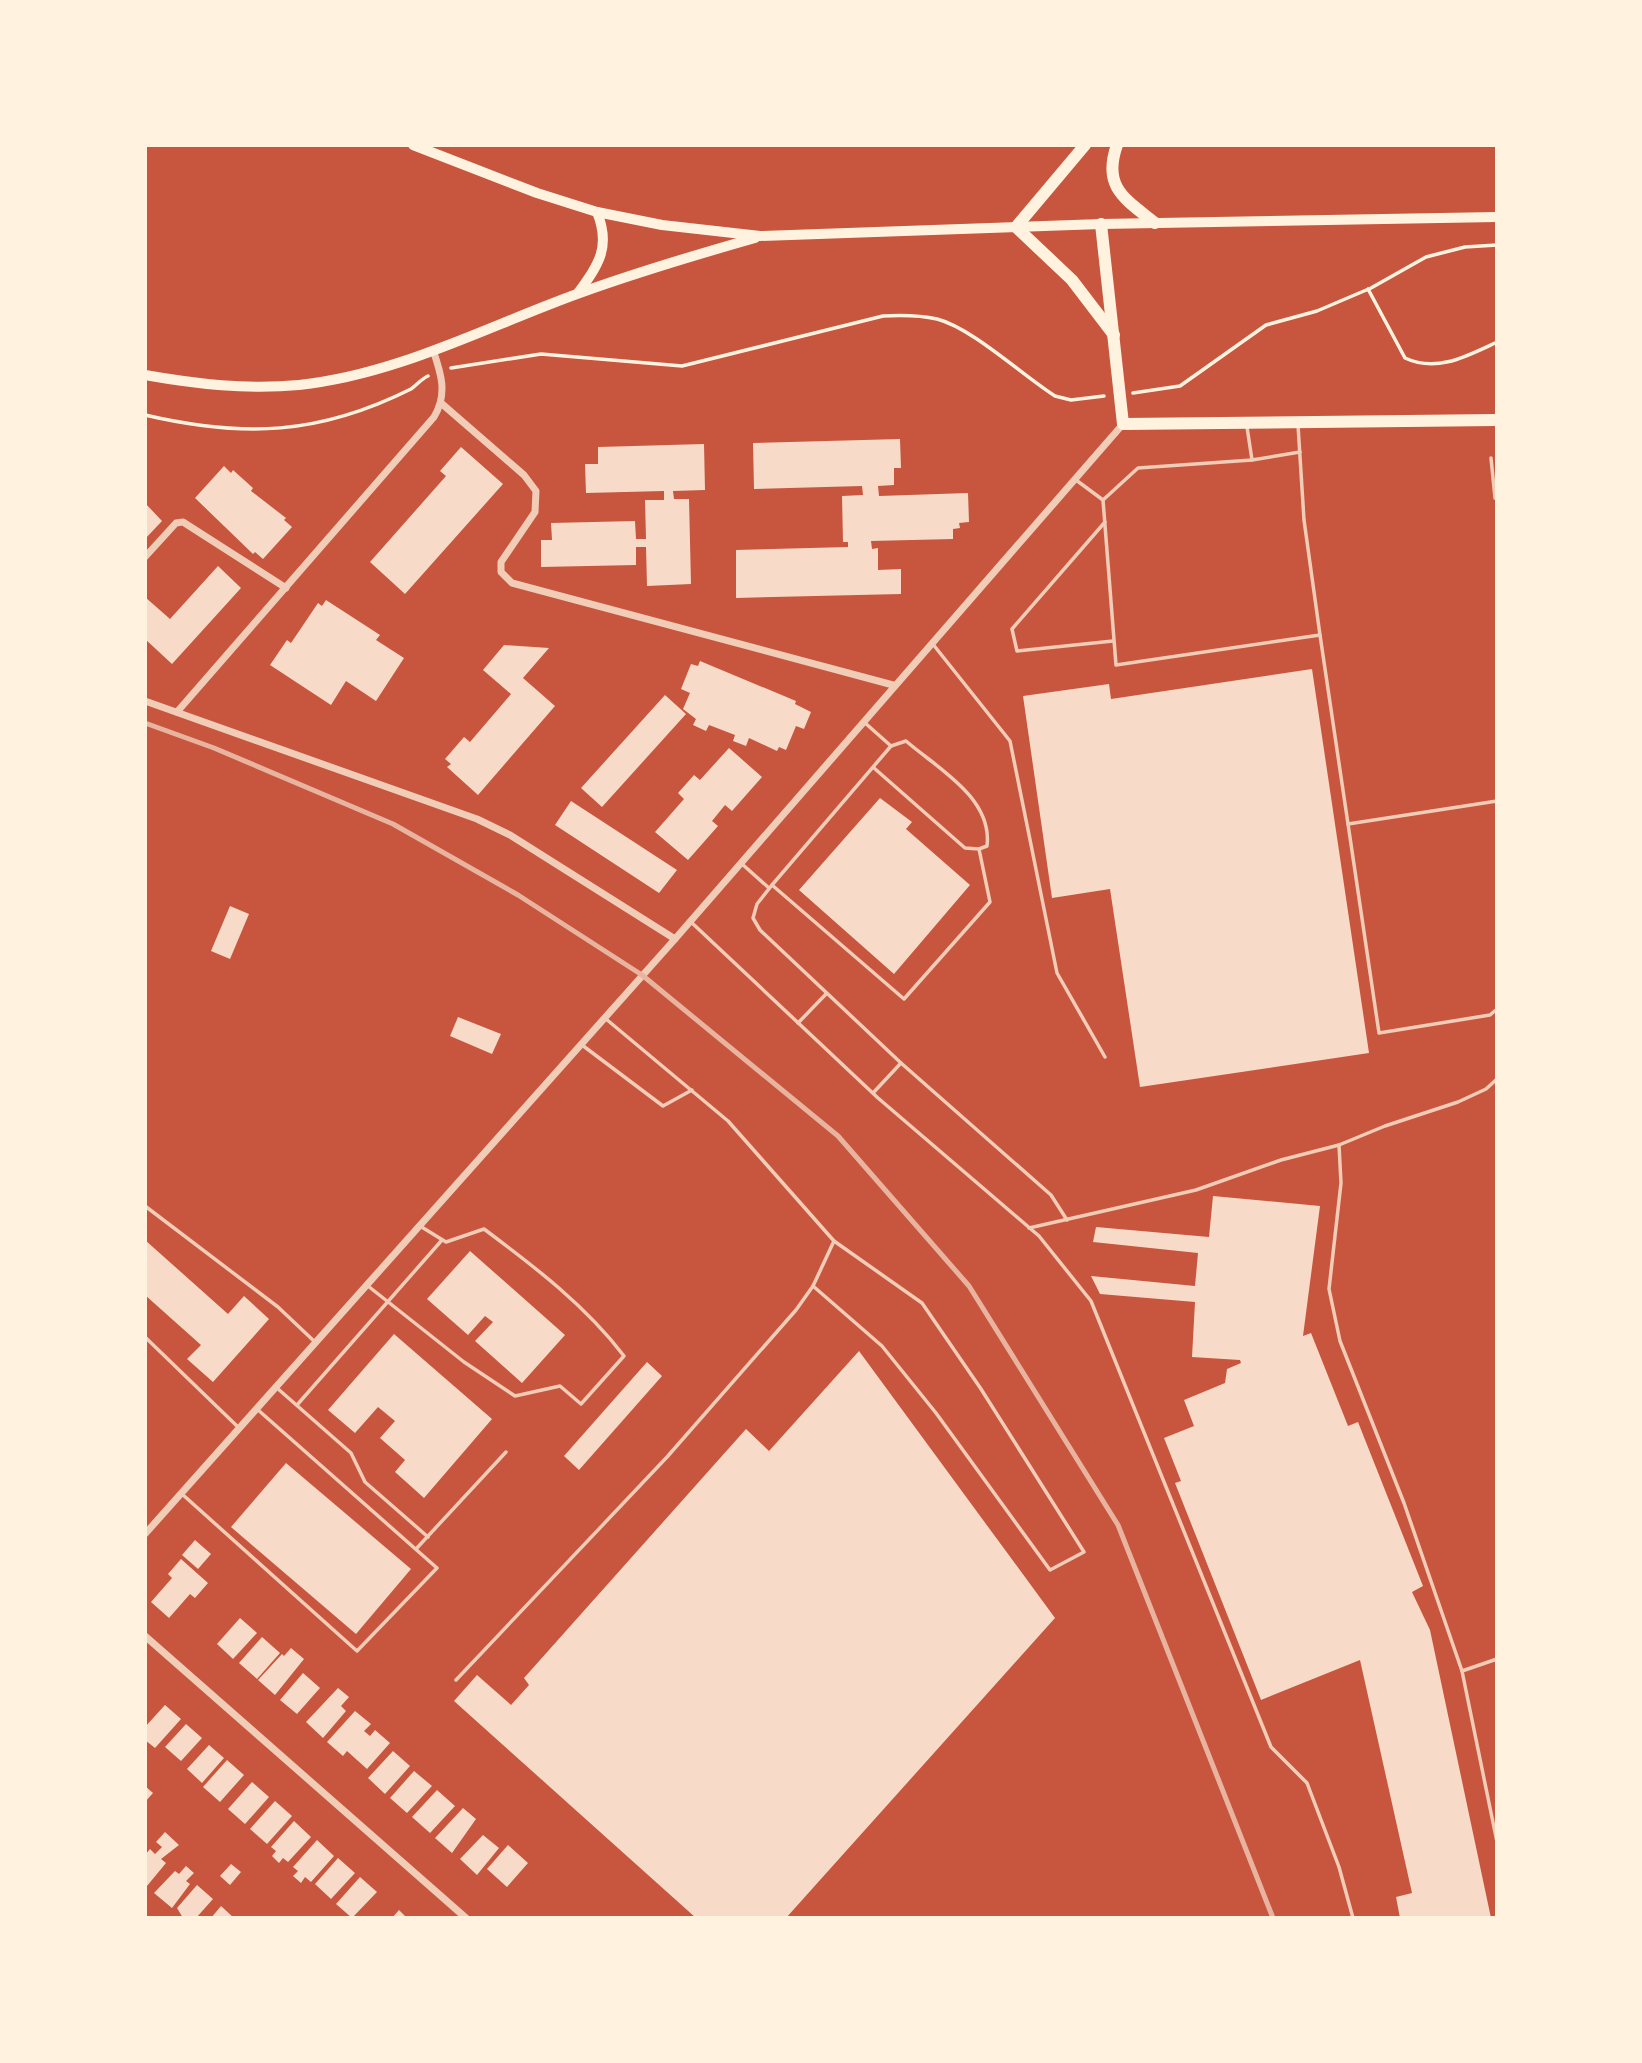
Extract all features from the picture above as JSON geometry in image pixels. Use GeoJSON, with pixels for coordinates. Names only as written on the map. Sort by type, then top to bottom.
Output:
{"type":"FeatureCollection","features":[{"type":"Feature","properties":{"kind":"main road"},"geometry":{"type":"LineString","coordinates":[[413,145],[537,193],[597,212],[662,225],[760,236],[1155,223],[1497,217]]}},
{"type":"Feature","properties":{"kind":"main road"},"geometry":{"type":"LineString","coordinates":[[1016,227],[1085,145]]}},
{"type":"Feature","properties":{"kind":"main road"},"geometry":{"type":"LineString","coordinates":[[1117,145],[1111,161],[1112,181],[1122,196],[1155,223]]}},
{"type":"Feature","properties":{"kind":"main road"},"geometry":{"type":"LineString","coordinates":[[578,293],[592,274],[605,243],[597,212]]}},
{"type":"Feature","properties":{"kind":"main road"},"geometry":{"type":"LineString","coordinates":[[1101,225],[1123,424],[1497,420]]}},
{"type":"Feature","properties":{"kind":"main road"},"geometry":{"type":"LineString","coordinates":[[1016,227],[1072,280],[1114,335]]}},
{"type":"Feature","properties":{"kind":"main road"},"geometry":{"type":"LineString","coordinates":[[145,375],[229,386],[299,385],[364,373],[578,293],[760,236]]}},
{"type":"Feature","properties":{"kind":"street"},"geometry":{"type":"LineString","coordinates":[[177,712],[426,427],[441,404],[440,371],[433,349]]}},
{"type":"Feature","properties":{"kind":"street"},"geometry":{"type":"LineString","coordinates":[[441,404],[524,475],[536,491],[535,512],[501,562],[501,572],[512,583],[893,685]]}},
{"type":"Feature","properties":{"kind":"street"},"geometry":{"type":"LineString","coordinates":[[145,1534],[675,939],[893,685],[1123,424]]}},
{"type":"Feature","properties":{"kind":"street"},"geometry":{"type":"LineString","coordinates":[[145,557],[176,523],[184,522],[286,588]]}},
{"type":"Feature","properties":{"kind":"street"},"geometry":{"type":"LineString","coordinates":[[145,701],[477,819],[510,835],[675,939]]}},
{"type":"Feature","properties":{"kind":"street"},"geometry":{"type":"LineString","coordinates":[[145,1517],[153,1524]]}},
{"type":"Feature","properties":{"kind":"street"},"geometry":{"type":"LineString","coordinates":[[145,1636],[466,1918]]}},
{"type":"Feature","properties":{"kind":"lane"},"geometry":{"type":"LineString","coordinates":[[1298,422],[1304,520],[1379,1032],[1490,1014],[1497,1009]]}},
{"type":"Feature","properties":{"kind":"lane"},"geometry":{"type":"LineString","coordinates":[[1246,423],[1252,460]]}},
{"type":"Feature","properties":{"kind":"lane"},"geometry":{"type":"LineString","coordinates":[[1103,500],[1138,468],[1252,460],[1300,452]]}},
{"type":"Feature","properties":{"kind":"lane"},"geometry":{"type":"LineString","coordinates":[[1491,458],[1495,498]]}},
{"type":"Feature","properties":{"kind":"lane"},"geometry":{"type":"LineString","coordinates":[[1074,479],[1103,500],[1116,665],[1320,635]]}},
{"type":"Feature","properties":{"kind":"lane"},"geometry":{"type":"LineString","coordinates":[[1105,522],[1012,629],[1017,651],[1114,641]]}},
{"type":"Feature","properties":{"kind":"lane"},"geometry":{"type":"LineString","coordinates":[[931,642],[1010,741],[1057,973],[1105,1057]]}},
{"type":"Feature","properties":{"kind":"lane"},"geometry":{"type":"LineString","coordinates":[[862,721],[891,746]]}},
{"type":"Feature","properties":{"kind":"lane"},"geometry":{"type":"LineString","coordinates":[[874,768],[965,848],[979,849],[987,846],[989,833],[986,819],[975,800],[906,741],[891,746],[757,904],[753,918],[760,930],[826,994],[1051,1195],[1067,1220]]}},
{"type":"Feature","properties":{"kind":"lane"},"geometry":{"type":"LineString","coordinates":[[1348,824],[1497,801]]}},
{"type":"Feature","properties":{"kind":"lane"},"geometry":{"type":"LineString","coordinates":[[740,863],[904,999],[989,902],[979,849]]}},
{"type":"Feature","properties":{"kind":"lane"},"geometry":{"type":"LineString","coordinates":[[690,921],[873,1093],[1029,1228],[1091,1301],[1271,1747],[1307,1783],[1339,1867],[1353,1918]]}},
{"type":"Feature","properties":{"kind":"lane"},"geometry":{"type":"LineString","coordinates":[[798,1023],[826,994]]}},
{"type":"Feature","properties":{"kind":"lane"},"geometry":{"type":"LineString","coordinates":[[605,1017],[728,1121],[834,1241],[922,1303],[981,1389],[1084,1552],[1050,1570],[936,1413],[882,1346],[813,1286]]}},
{"type":"Feature","properties":{"kind":"lane"},"geometry":{"type":"LineString","coordinates":[[581,1044],[663,1106],[692,1090]]}},
{"type":"Feature","properties":{"kind":"lane"},"geometry":{"type":"LineString","coordinates":[[873,1093],[901,1063]]}},
{"type":"Feature","properties":{"kind":"lane"},"geometry":{"type":"LineString","coordinates":[[1029,1228],[1196,1190],[1281,1160],[1339,1145],[1385,1126],[1458,1102],[1486,1089],[1497,1079]]}},
{"type":"Feature","properties":{"kind":"lane"},"geometry":{"type":"LineString","coordinates":[[1339,1145],[1341,1183],[1329,1289],[1340,1341],[1404,1503],[1462,1671],[1497,1842]]}},
{"type":"Feature","properties":{"kind":"lane"},"geometry":{"type":"LineString","coordinates":[[145,1206],[278,1307],[315,1342]]}},
{"type":"Feature","properties":{"kind":"lane"},"geometry":{"type":"LineString","coordinates":[[366,1285],[453,1353],[515,1396],[559,1386],[581,1404],[624,1356],[600,1325],[529,1262],[484,1229],[446,1242],[419,1225]]}},
{"type":"Feature","properties":{"kind":"lane"},"geometry":{"type":"LineString","coordinates":[[297,1405],[442,1240]]}},
{"type":"Feature","properties":{"kind":"lane"},"geometry":{"type":"LineString","coordinates":[[456,1680],[667,1457],[813,1286],[834,1241]]}},
{"type":"Feature","properties":{"kind":"lane"},"geometry":{"type":"LineString","coordinates":[[145,1337],[239,1428]]}},
{"type":"Feature","properties":{"kind":"lane"},"geometry":{"type":"LineString","coordinates":[[275,1387],[351,1452],[365,1482],[428,1537]]}},
{"type":"Feature","properties":{"kind":"lane"},"geometry":{"type":"LineString","coordinates":[[181,1492],[357,1651],[438,1568],[256,1408]]}},
{"type":"Feature","properties":{"kind":"lane"},"geometry":{"type":"LineString","coordinates":[[416,1549],[506,1452]]}},
{"type":"Feature","properties":{"kind":"lane"},"geometry":{"type":"LineString","coordinates":[[1462,1671],[1497,1659]]}},
{"type":"Feature","properties":{"kind":"path"},"geometry":{"type":"LineString","coordinates":[[1138,393],[1180,386],[1266,325],[1317,312],[1368,289],[1426,257],[1465,247],[1497,245]]}},
{"type":"Feature","properties":{"kind":"path"},"geometry":{"type":"LineString","coordinates":[[1368,289],[1405,358],[1415,363],[1452,362],[1497,342]]}},
{"type":"Feature","properties":{"kind":"path"},"geometry":{"type":"LineString","coordinates":[[457,367],[541,354],[682,366],[883,316],[908,315],[939,319],[966,333],[1055,396],[1071,400],[1100,396]]}},
{"type":"Feature","properties":{"kind":"path"},"geometry":{"type":"LineString","coordinates":[[145,415],[218,429],[300,427],[349,414],[414,387],[424,377]]}},
{"type":"Feature","properties":{"kind":"building"},"geometry":{"type":"Polygon","coordinates":[[[900,439],[901,468],[894,468],[894,485],[878,486],[879,496],[968,493],[969,522],[959,523],[960,528],[953,529],[953,539],[871,541],[872,549],[878,548],[878,570],[901,569],[901,594],[736,598],[736,550],[848,547],[848,542],[843,542],[842,496],[863,495],[862,486],[754,489],[753,443],[900,439]]]}},
{"type":"Feature","properties":{"kind":"building"},"geometry":{"type":"Polygon","coordinates":[[[704,444],[705,490],[673,491],[674,499],[689,499],[691,584],[647,586],[646,547],[636,547],[636,565],[541,567],[541,540],[552,540],[551,523],[635,521],[636,539],[646,539],[645,500],[664,500],[664,491],[586,493],[585,464],[598,464],[598,447],[704,444]]]}},
{"type":"Feature","properties":{"kind":"building"},"geometry":{"type":"Polygon","coordinates":[[[461,447],[503,484],[405,594],[370,562],[446,476],[440,471],[461,447]]]}},
{"type":"Feature","properties":{"kind":"building"},"geometry":{"type":"Polygon","coordinates":[[[224,466],[231,473],[233,470],[253,488],[251,491],[286,518],[284,520],[292,527],[263,559],[255,552],[253,554],[195,498],[224,466]]]}},
{"type":"Feature","properties":{"kind":"building"},"geometry":{"type":"Polygon","coordinates":[[[145,503],[162,521],[145,539],[145,503]]]}},
{"type":"Feature","properties":{"kind":"building"},"geometry":{"type":"Polygon","coordinates":[[[218,566],[241,588],[172,664],[145,639],[145,597],[170,619],[218,566]]]}},
{"type":"Feature","properties":{"kind":"building"},"geometry":{"type":"Polygon","coordinates":[[[326,600],[380,635],[376,640],[404,658],[376,701],[346,681],[331,705],[270,665],[287,640],[291,643],[318,603],[322,606],[326,600]]]}},
{"type":"Feature","properties":{"kind":"building"},"geometry":{"type":"Polygon","coordinates":[[[504,645],[549,648],[523,678],[555,706],[478,795],[447,767],[451,764],[445,759],[464,737],[470,742],[511,694],[483,670],[504,645]]]}},
{"type":"Feature","properties":{"kind":"building"},"geometry":{"type":"Polygon","coordinates":[[[700,661],[796,701],[795,704],[811,712],[804,729],[796,726],[786,750],[779,747],[777,751],[749,738],[746,746],[733,741],[735,735],[709,725],[706,731],[693,725],[696,719],[683,709],[690,693],[681,689],[691,664],[698,666],[700,661]]]}},
{"type":"Feature","properties":{"kind":"building"},"geometry":{"type":"Polygon","coordinates":[[[1312,669],[1369,1053],[1140,1087],[1110,889],[1052,898],[1023,696],[1109,684],[1111,699],[1312,669]]]}},
{"type":"Feature","properties":{"kind":"building"},"geometry":{"type":"Polygon","coordinates":[[[665,695],[686,714],[602,807],[581,788],[665,695]]]}},
{"type":"Feature","properties":{"kind":"building"},"geometry":{"type":"Polygon","coordinates":[[[729,748],[762,777],[732,811],[725,805],[712,821],[718,826],[688,860],[655,832],[684,799],[678,793],[694,775],[700,780],[729,748]]]}},
{"type":"Feature","properties":{"kind":"building"},"geometry":{"type":"Polygon","coordinates":[[[880,798],[912,822],[906,829],[970,885],[894,974],[799,890],[880,798]]]}},
{"type":"Feature","properties":{"kind":"building"},"geometry":{"type":"Polygon","coordinates":[[[571,801],[677,870],[659,893],[555,825],[571,801]]]}},
{"type":"Feature","properties":{"kind":"building"},"geometry":{"type":"Polygon","coordinates":[[[230,906],[249,914],[230,959],[211,951],[230,906]]]}},
{"type":"Feature","properties":{"kind":"building"},"geometry":{"type":"Polygon","coordinates":[[[458,1017],[501,1034],[492,1054],[450,1036],[458,1017]]]}},
{"type":"Feature","properties":{"kind":"building"},"geometry":{"type":"Polygon","coordinates":[[[1213,1196],[1320,1206],[1303,1336],[1311,1333],[1348,1426],[1358,1422],[1423,1586],[1412,1592],[1430,1630],[1491,1918],[1400,1918],[1396,1897],[1412,1893],[1360,1660],[1261,1700],[1175,1483],[1181,1481],[1164,1438],[1194,1426],[1184,1400],[1225,1383],[1227,1369],[1241,1363],[1240,1360],[1192,1357],[1195,1302],[1100,1294],[1091,1276],[1195,1286],[1198,1253],[1093,1242],[1096,1227],[1209,1237],[1213,1196]]]}},
{"type":"Feature","properties":{"kind":"building"},"geometry":{"type":"Polygon","coordinates":[[[145,1240],[228,1314],[244,1296],[269,1319],[213,1382],[187,1359],[201,1345],[145,1295],[145,1240]]]}},
{"type":"Feature","properties":{"kind":"building"},"geometry":{"type":"Polygon","coordinates":[[[470,1251],[565,1335],[522,1383],[475,1341],[493,1322],[485,1316],[468,1335],[427,1299],[470,1251]]]}},
{"type":"Feature","properties":{"kind":"building"},"geometry":{"type":"Polygon","coordinates":[[[394,1334],[492,1419],[424,1498],[395,1472],[405,1460],[380,1438],[395,1421],[378,1407],[355,1433],[328,1410],[394,1334]]]}},
{"type":"Feature","properties":{"kind":"building"},"geometry":{"type":"Polygon","coordinates":[[[859,1351],[1055,1618],[786,1918],[696,1918],[454,1701],[477,1675],[511,1705],[529,1685],[524,1678],[746,1429],[769,1451],[859,1351]]]}},
{"type":"Feature","properties":{"kind":"building"},"geometry":{"type":"Polygon","coordinates":[[[647,1362],[662,1376],[579,1470],[564,1456],[647,1362]]]}},
{"type":"Feature","properties":{"kind":"building"},"geometry":{"type":"Polygon","coordinates":[[[286,1463],[411,1569],[356,1634],[231,1527],[286,1463]]]}},
{"type":"Feature","properties":{"kind":"building"},"geometry":{"type":"Polygon","coordinates":[[[195,1540],[211,1554],[198,1569],[182,1555],[195,1540]]]}},
{"type":"Feature","properties":{"kind":"building"},"geometry":{"type":"Polygon","coordinates":[[[181,1559],[208,1583],[195,1598],[190,1594],[169,1618],[151,1602],[172,1578],[168,1574],[181,1559]]]}},
{"type":"Feature","properties":{"kind":"building"},"geometry":{"type":"Polygon","coordinates":[[[240,1618],[257,1633],[233,1659],[217,1644],[240,1618]]]}},
{"type":"Feature","properties":{"kind":"building"},"geometry":{"type":"Polygon","coordinates":[[[262,1637],[280,1653],[257,1679],[239,1663],[262,1637]]]}},
{"type":"Feature","properties":{"kind":"building"},"geometry":{"type":"Polygon","coordinates":[[[291,1648],[304,1659],[275,1695],[258,1680],[291,1648]]]}},
{"type":"Feature","properties":{"kind":"building"},"geometry":{"type":"Polygon","coordinates":[[[303,1673],[320,1688],[297,1714],[280,1700],[303,1673]]]}},
{"type":"Feature","properties":{"kind":"building"},"geometry":{"type":"Polygon","coordinates":[[[338,1688],[349,1697],[341,1706],[346,1711],[323,1738],[306,1722],[338,1688]]]}},
{"type":"Feature","properties":{"kind":"building"},"geometry":{"type":"Polygon","coordinates":[[[165,1705],[181,1719],[155,1748],[145,1740],[145,1727],[165,1705]]]}},
{"type":"Feature","properties":{"kind":"building"},"geometry":{"type":"Polygon","coordinates":[[[355,1711],[371,1724],[364,1731],[370,1736],[375,1730],[390,1743],[367,1769],[347,1751],[343,1756],[327,1742],[355,1711]]]}},
{"type":"Feature","properties":{"kind":"building"},"geometry":{"type":"Polygon","coordinates":[[[186,1724],[202,1738],[181,1761],[165,1747],[186,1724]]]}},
{"type":"Feature","properties":{"kind":"building"},"geometry":{"type":"Polygon","coordinates":[[[209,1745],[224,1758],[202,1783],[187,1769],[209,1745]]]}},
{"type":"Feature","properties":{"kind":"building"},"geometry":{"type":"Polygon","coordinates":[[[393,1751],[410,1766],[385,1794],[368,1778],[393,1751]]]}},
{"type":"Feature","properties":{"kind":"building"},"geometry":{"type":"Polygon","coordinates":[[[227,1760],[244,1775],[220,1802],[203,1787],[227,1760]]]}},
{"type":"Feature","properties":{"kind":"building"},"geometry":{"type":"Polygon","coordinates":[[[414,1771],[432,1786],[407,1813],[390,1798],[414,1771]]]}},
{"type":"Feature","properties":{"kind":"building"},"geometry":{"type":"Polygon","coordinates":[[[252,1782],[269,1797],[245,1824],[228,1809],[252,1782]]]}},
{"type":"Feature","properties":{"kind":"building"},"geometry":{"type":"Polygon","coordinates":[[[145,1786],[153,1793],[145,1802],[145,1786]]]}},
{"type":"Feature","properties":{"kind":"building"},"geometry":{"type":"Polygon","coordinates":[[[437,1790],[455,1806],[430,1833],[412,1817],[437,1790]]]}},
{"type":"Feature","properties":{"kind":"building"},"geometry":{"type":"Polygon","coordinates":[[[275,1801],[292,1816],[267,1844],[250,1829],[275,1801]]]}},
{"type":"Feature","properties":{"kind":"building"},"geometry":{"type":"Polygon","coordinates":[[[463,1808],[476,1819],[452,1853],[435,1838],[463,1808]]]}},
{"type":"Feature","properties":{"kind":"building"},"geometry":{"type":"Polygon","coordinates":[[[294,1821],[311,1837],[288,1862],[283,1858],[279,1863],[272,1856],[276,1851],[271,1847],[294,1821]]]}},
{"type":"Feature","properties":{"kind":"building"},"geometry":{"type":"Polygon","coordinates":[[[165,1832],[179,1845],[161,1859],[166,1863],[147,1886],[145,1855],[150,1849],[155,1854],[162,1847],[156,1842],[165,1832]]]}},
{"type":"Feature","properties":{"kind":"building"},"geometry":{"type":"Polygon","coordinates":[[[483,1835],[499,1848],[477,1875],[460,1859],[483,1835]]]}},
{"type":"Feature","properties":{"kind":"building"},"geometry":{"type":"Polygon","coordinates":[[[317,1840],[334,1856],[311,1882],[305,1877],[301,1883],[293,1876],[298,1871],[293,1867],[317,1840]]]}},
{"type":"Feature","properties":{"kind":"building"},"geometry":{"type":"Polygon","coordinates":[[[508,1845],[528,1863],[507,1887],[487,1869],[508,1845]]]}},
{"type":"Feature","properties":{"kind":"building"},"geometry":{"type":"Polygon","coordinates":[[[338,1858],[355,1873],[331,1899],[315,1884],[338,1858]]]}},
{"type":"Feature","properties":{"kind":"building"},"geometry":{"type":"Polygon","coordinates":[[[231,1864],[241,1872],[230,1885],[220,1876],[231,1864]]]}},
{"type":"Feature","properties":{"kind":"building"},"geometry":{"type":"Polygon","coordinates":[[[186,1866],[194,1873],[186,1881],[190,1884],[172,1908],[154,1893],[175,1871],[179,1874],[186,1866]]]}},
{"type":"Feature","properties":{"kind":"building"},"geometry":{"type":"Polygon","coordinates":[[[360,1877],[377,1892],[352,1918],[336,1904],[360,1877]]]}},
{"type":"Feature","properties":{"kind":"building"},"geometry":{"type":"Polygon","coordinates":[[[197,1885],[213,1899],[196,1918],[183,1918],[177,1908],[197,1885]]]}},
{"type":"Feature","properties":{"kind":"building"},"geometry":{"type":"Polygon","coordinates":[[[221,1906],[234,1918],[211,1918],[221,1906]]]}},
{"type":"Feature","properties":{"kind":"building"},"geometry":{"type":"Polygon","coordinates":[[[399,1910],[407,1918],[392,1918],[399,1910]]]}},
{"type":"Feature","properties":{"kind":"railway"},"geometry":{"type":"LineString","coordinates":[[145,723],[214,748],[393,824],[518,895],[642,975],[838,1136],[969,1286],[1118,1525],[1273,1918]]}}]}
